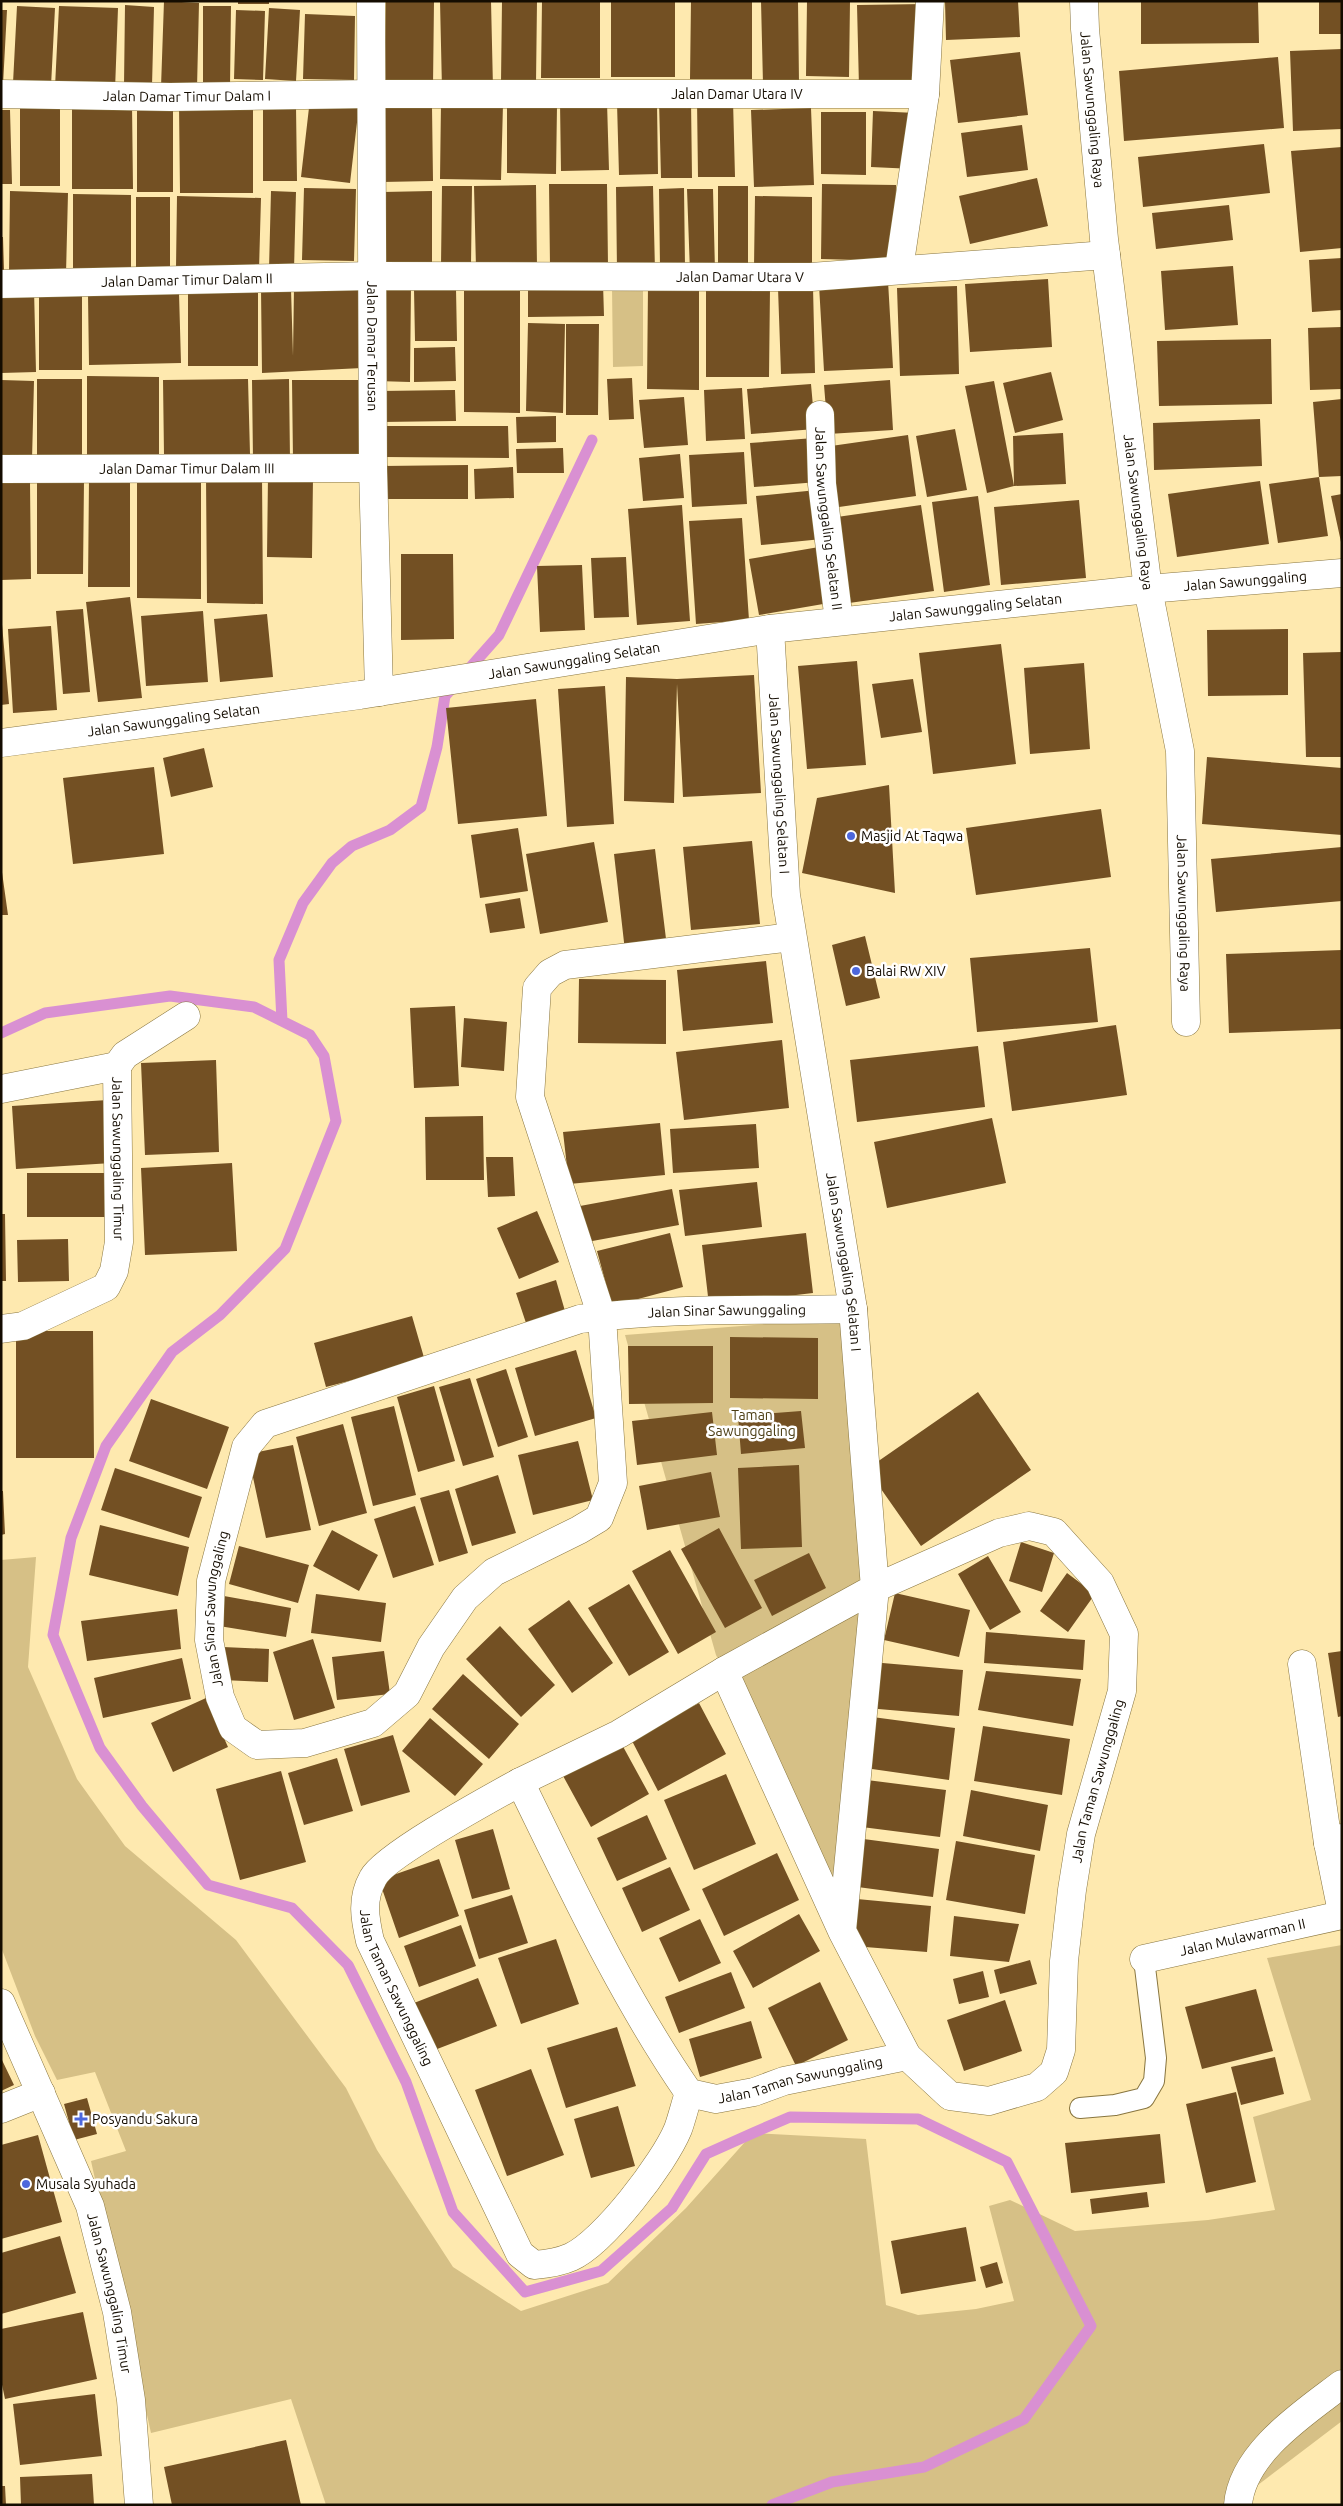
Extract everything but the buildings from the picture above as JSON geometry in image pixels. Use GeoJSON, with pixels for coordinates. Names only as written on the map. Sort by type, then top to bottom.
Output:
{"type":"FeatureCollection","features":[{"type":"Feature","properties":{"kind":"street","name":"Jalan Damar Terusan"},"geometry":{"type":"LineString","coordinates":[[371,1],[373,468],[380,692]]}},
{"type":"Feature","properties":{"kind":"street"},"geometry":{"type":"LineString","coordinates":[[899,269],[925,94],[930,1]]}},
{"type":"Feature","properties":{"kind":"street","name":"Jalan Sawunggaling Raya"},"geometry":{"type":"LineString","coordinates":[[1084,1],[1106,255],[1148,589],[1180,751],[1186,1022]]}},
{"type":"Feature","properties":{"kind":"street","name":"Jalan Damar Timur Dalam I"},"geometry":{"type":"LineString","coordinates":[[1,94],[170,98],[372,94]]}},
{"type":"Feature","properties":{"kind":"street","name":"Jalan Damar Utara IV"},"geometry":{"type":"LineString","coordinates":[[372,94],[925,94]]}},
{"type":"Feature","properties":{"kind":"street","name":"Jalan Damar Utara V"},"geometry":{"type":"LineString","coordinates":[[372,276],[811,277],[1106,255]]}},
{"type":"Feature","properties":{"kind":"street","name":"Jalan Damar Timur Dalam II"},"geometry":{"type":"LineString","coordinates":[[1,284],[372,276]]}},
{"type":"Feature","properties":{"kind":"street","name":"Jalan Sawunggaling Selatan II"},"geometry":{"type":"LineString","coordinates":[[820,415],[822,484],[839,621]]}},
{"type":"Feature","properties":{"kind":"street","name":"Jalan Damar Timur Dalam III"},"geometry":{"type":"LineString","coordinates":[[1,469],[373,468]]}},
{"type":"Feature","properties":{"kind":"street","name":"Jalan Sawunggaling"},"geometry":{"type":"LineString","coordinates":[[1148,589],[1342,573]]}},
{"type":"Feature","properties":{"kind":"street","name":"Jalan Sawunggaling Selatan"},"geometry":{"type":"LineString","coordinates":[[1,742],[380,692],[770,630],[839,621],[1148,589]]}},
{"type":"Feature","properties":{"kind":"street","name":"Jalan Sawunggaling Selatan I"},"geometry":{"type":"LineString","coordinates":[[770,630],[786,895],[853,1309],[875,1588]]}},
{"type":"Feature","properties":{"kind":"street"},"geometry":{"type":"LineString","coordinates":[[602,1317],[530,1097],[537,988],[550,973],[565,964],[792,937]]}},
{"type":"Feature","properties":{"kind":"street","name":"Jalan Sawunggaling Timur"},"geometry":{"type":"LineString","coordinates":[[1,1329],[23,1326],[106,1287],[114,1271],[119,1242],[117,1066],[125,1055],[186,1016]]}},
{"type":"Feature","properties":{"kind":"street","name":"Jalan Sawunggaling Timur"},"geometry":{"type":"LineString","coordinates":[[1,1089],[117,1066]]}},
{"type":"Feature","properties":{"kind":"street","name":"Jalan Sinar Sawunggaling"},"geometry":{"type":"LineString","coordinates":[[602,1317],[613,1483],[599,1518],[579,1530],[494,1572],[465,1598],[430,1647],[407,1694],[373,1723],[305,1743],[257,1745],[233,1728],[220,1697],[210,1640],[211,1582],[246,1447],[265,1424],[580,1320],[602,1317],[853,1309]]}},
{"type":"Feature","properties":{"kind":"street","name":"Jalan Taman Sawunggaling"},"geometry":{"type":"LineString","coordinates":[[724,1670],[842,1931],[907,2056],[950,2096],[989,2100],[1037,2087],[1054,2072],[1061,2050],[1064,1961],[1080,1843],[1122,1691],[1124,1634],[1100,1582],[1054,1532],[1029,1526],[999,1533],[875,1588],[724,1670],[619,1734],[520,1782],[402,1853],[373,1876],[366,1896],[364,1914],[370,1941],[520,2254],[534,2265],[548,2264],[571,2257],[591,2245],[656,2167],[677,2131],[689,2093],[716,2099],[754,2092],[784,2081],[907,2056]]}},
{"type":"Feature","properties":{"kind":"street"},"geometry":{"type":"LineString","coordinates":[[842,1931],[875,1588]]}},
{"type":"Feature","properties":{"kind":"street","name":"Jalan Mulawarman II"},"geometry":{"type":"LineString","coordinates":[[1144,1959],[1342,1913],[1335,1841],[1302,1664]]}},
{"type":"Feature","properties":{"kind":"street"},"geometry":{"type":"LineString","coordinates":[[520,1782],[601,1945],[658,2049],[689,2093]]}},
{"type":"Feature","properties":{"kind":"street","name":"Jalan Sawunggaling Timur"},"geometry":{"type":"LineString","coordinates":[[1,2003],[90,2206],[116,2312],[131,2400],[139,2505]]}},
{"type":"Feature","properties":{"kind":"street"},"geometry":{"type":"LineString","coordinates":[[1,2109],[41,2093]]}},
{"type":"Feature","properties":{"kind":"street"},"geometry":{"type":"LineString","coordinates":[[1238,2505],[1239,2490],[1255,2461],[1288,2425],[1342,2384]]}},
{"type":"Feature","properties":{"kind":"lane"},"geometry":{"type":"LineString","coordinates":[[1080,2108],[1115,2105],[1144,2098],[1154,2081],[1156,2058],[1144,1959]]}},
{"type":"Feature","properties":{"kind":"green space"},"geometry":{"type":"Polygon","coordinates":[[[643,286],[643,366],[613,367],[612,287],[643,286]]]}},
{"type":"Feature","properties":{"kind":"green space","name":"Taman Sawunggaling"},"geometry":{"type":"Polygon","coordinates":[[[843,1318],[864,1602],[839,1900],[716,1655],[625,1335],[843,1318]]]}},
{"type":"Feature","properties":{"kind":"green space"},"geometry":{"type":"Polygon","coordinates":[[[36,1557],[28,1667],[77,1779],[125,1846],[236,1940],[346,2088],[377,2150],[453,2267],[521,2311],[608,2283],[686,2208],[753,2133],[866,2139],[886,2305],[918,2315],[976,2309],[1014,2301],[989,2206],[1010,2200],[1075,2231],[1208,2220],[1275,2210],[1253,2117],[1311,2100],[1267,1958],[1342,1945],[1342,2421],[1237,2501],[1237,2505],[326,2505],[291,2399],[151,2433],[91,2161],[126,2151],[95,2072],[57,2080],[35,2036],[1,1947],[1,1560],[36,1557]]]}},
{"type":"Feature","properties":{"kind":"waterway"},"geometry":{"type":"LineString","coordinates":[[282,1021],[279,960],[303,903],[332,863],[352,846],[390,830],[421,807],[437,747],[445,696],[499,635],[592,440]]}},
{"type":"Feature","properties":{"kind":"waterway"},"geometry":{"type":"LineString","coordinates":[[1,1033],[45,1013],[170,996],[254,1007],[310,1035],[324,1056],[336,1121],[285,1249],[220,1315],[172,1352],[106,1446],[71,1538],[53,1635],[100,1748],[142,1806],[208,1885],[292,1908],[348,1965],[406,2082],[453,2212],[525,2292],[601,2271],[672,2208],[706,2154],[790,2117],[918,2119],[1007,2162],[1091,2326],[1024,2419],[924,2467],[832,2482],[772,2505]]}},
{"type":"Feature","properties":{"kind":"place","name":"Masjid At Taqwa"},"geometry":{"type":"Point","coordinates":[851,836]}},
{"type":"Feature","properties":{"kind":"place","name":"Balai RW XIV"},"geometry":{"type":"Point","coordinates":[856,971]}},
{"type":"Feature","properties":{"kind":"place","name":"Posyandu Sakura"},"geometry":{"type":"Point","coordinates":[81,2119]}},
{"type":"Feature","properties":{"kind":"place","name":"Musala Syuhada"},"geometry":{"type":"Point","coordinates":[26,2184]}}]}
